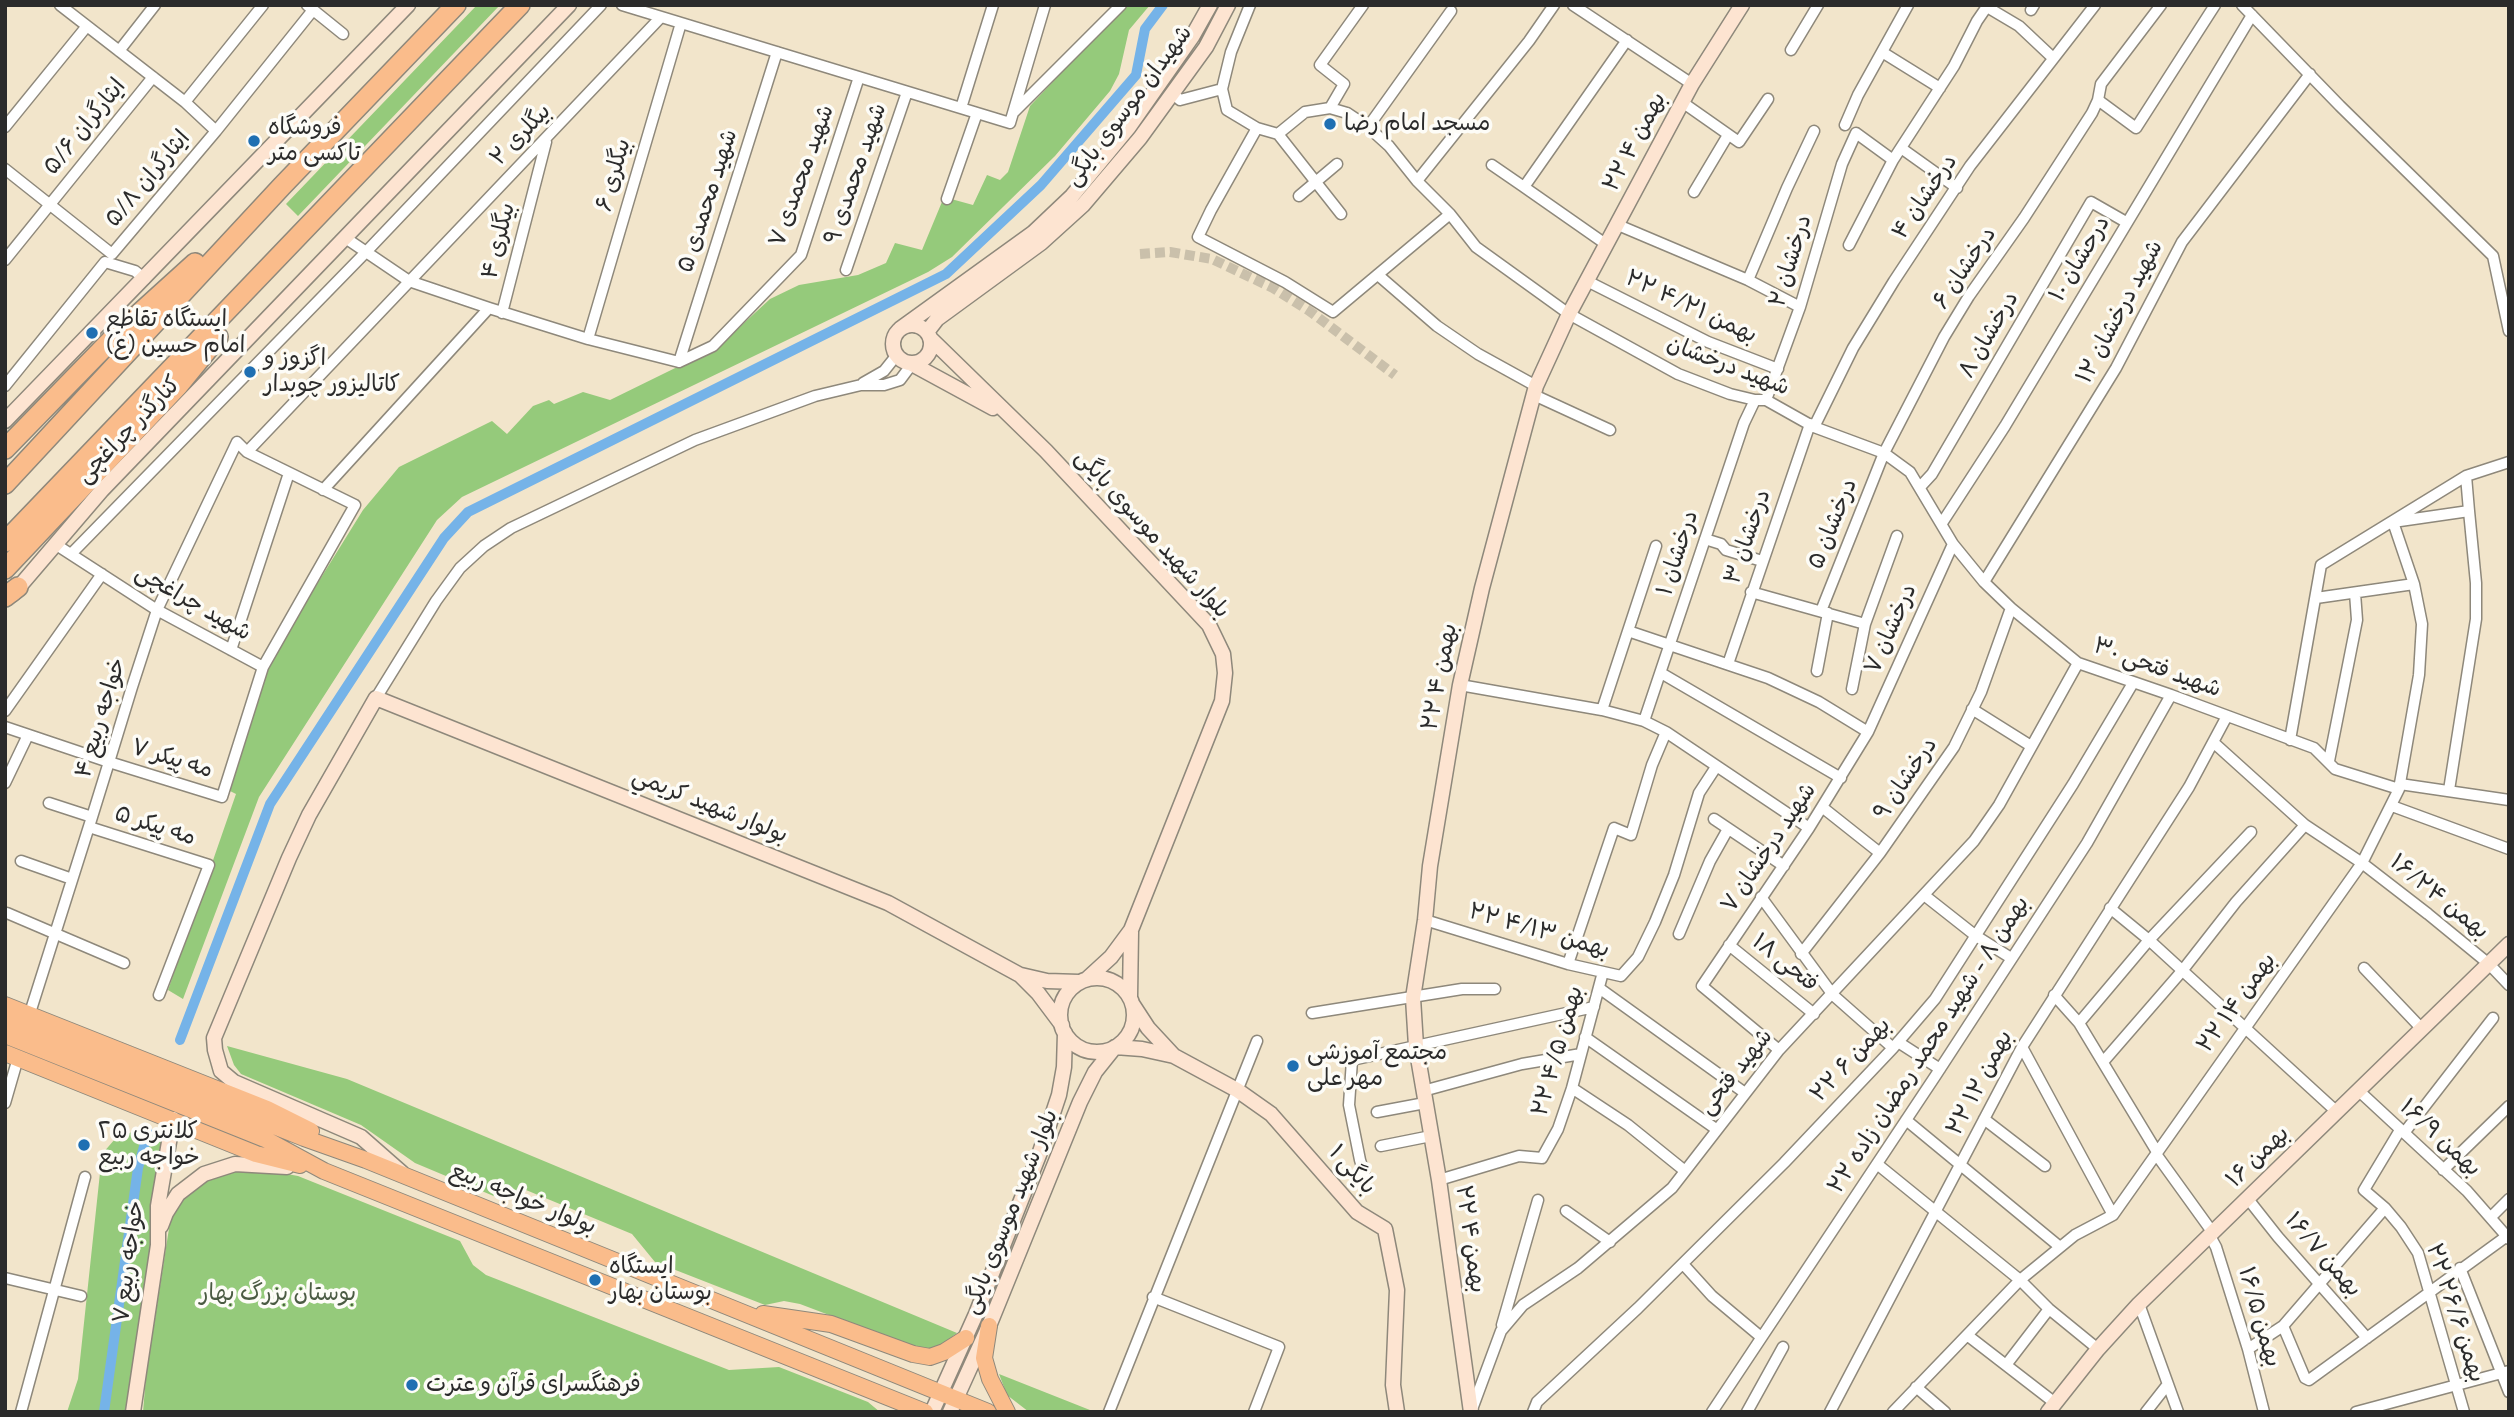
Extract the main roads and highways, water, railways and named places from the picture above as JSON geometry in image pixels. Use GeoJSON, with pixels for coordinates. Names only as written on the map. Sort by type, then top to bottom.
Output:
{"type":"FeatureCollection","features":[{"type":"Feature","properties":{"kind":"highway"},"geometry":{"type":"LineString","coordinates":[[415,48],[450,5]]}},
{"type":"Feature","properties":{"kind":"highway"},"geometry":{"type":"LineString","coordinates":[[5,484],[282,186],[456,5]]}},
{"type":"Feature","properties":{"kind":"highway"},"geometry":{"type":"LineString","coordinates":[[5,541],[520,5]]}},
{"type":"Feature","properties":{"kind":"highway"},"geometry":{"type":"LineString","coordinates":[[456,72],[532,5]]}},
{"type":"Feature","properties":{"kind":"highway"},"geometry":{"type":"LineString","coordinates":[[5,449],[121,330],[282,186]]}},
{"type":"Feature","properties":{"kind":"highway"},"geometry":{"type":"LineString","coordinates":[[5,569],[178,386],[315,220]]}},
{"type":"Feature","properties":{"kind":"main road"},"geometry":{"type":"LineString","coordinates":[[5,1005],[267,1109],[366,1160]]}},
{"type":"Feature","properties":{"kind":"main road"},"geometry":{"type":"LineString","coordinates":[[5,1018],[37,1040],[265,1139],[324,1171],[925,1412]]}},
{"type":"Feature","properties":{"kind":"main road"},"geometry":{"type":"LineString","coordinates":[[5,1035],[37,1040]]}},
{"type":"Feature","properties":{"kind":"main road","name":"بولوار خواجه ربیع"},"geometry":{"type":"LineString","coordinates":[[37,1040],[366,1160],[740,1311],[949,1401],[988,1412]]}},
{"type":"Feature","properties":{"kind":"main road"},"geometry":{"type":"LineString","coordinates":[[11,1055],[256,1154],[324,1171]]}},
{"type":"Feature","properties":{"kind":"main road"},"geometry":{"type":"LineString","coordinates":[[740,1311],[831,1324],[913,1354],[930,1357],[944,1352],[966,1338]]}},
{"type":"Feature","properties":{"kind":"main road"},"geometry":{"type":"LineString","coordinates":[[989,1326],[984,1358],[990,1379],[1007,1412]]}},
{"type":"Feature","properties":{"kind":"main road"},"geometry":{"type":"LineString","coordinates":[[872,1391],[884,1412]]}},
{"type":"Feature","properties":{"kind":"waterway"},"geometry":{"type":"LineString","coordinates":[[180,1040],[270,804],[444,538],[468,512],[946,274],[1041,185],[1136,75],[1145,29],[1163,5]]}},
{"type":"Feature","properties":{"kind":"waterway"},"geometry":{"type":"LineString","coordinates":[[104,1412],[138,1168],[148,1132]]}},
{"type":"Feature","properties":{"kind":"tunnel"},"geometry":{"type":"LineString","coordinates":[[1140,254],[1170,252],[1212,259],[1273,288],[1308,310],[1395,375]]}},
{"type":"Feature","properties":{"kind":"place","name":"مسجد امام رضا"},"geometry":{"type":"Point","coordinates":[1330,124]}},
{"type":"Feature","properties":{"kind":"place","name":"فروشگاه تاکسی متر"},"geometry":{"type":"Point","coordinates":[254,141]}},
{"type":"Feature","properties":{"kind":"place","name":"ایستگاه تقاظع امام حسین (ع)"},"geometry":{"type":"Point","coordinates":[92,333]}},
{"type":"Feature","properties":{"kind":"place","name":"اگزوز و کاتالیزور چوبدار"},"geometry":{"type":"Point","coordinates":[250,372]}},
{"type":"Feature","properties":{"kind":"place","name":"مجتمع آموزشی مهر علی"},"geometry":{"type":"Point","coordinates":[1293,1066]}},
{"type":"Feature","properties":{"kind":"place","name":"کلانتری ٢۵ خواجه ربیع"},"geometry":{"type":"Point","coordinates":[84,1145]}},
{"type":"Feature","properties":{"kind":"place","name":"ایستگاه بوستان بهار"},"geometry":{"type":"Point","coordinates":[595,1280]}},
{"type":"Feature","properties":{"kind":"place","name":"فرهنگسرای قرآن و عترت"},"geometry":{"type":"Point","coordinates":[412,1385]}},
{"type":"Feature","properties":{"kind":"park label","name":"بوستان بزرگ بهار"},"geometry":{"type":"Point","coordinates":[278,1294]}}]}
